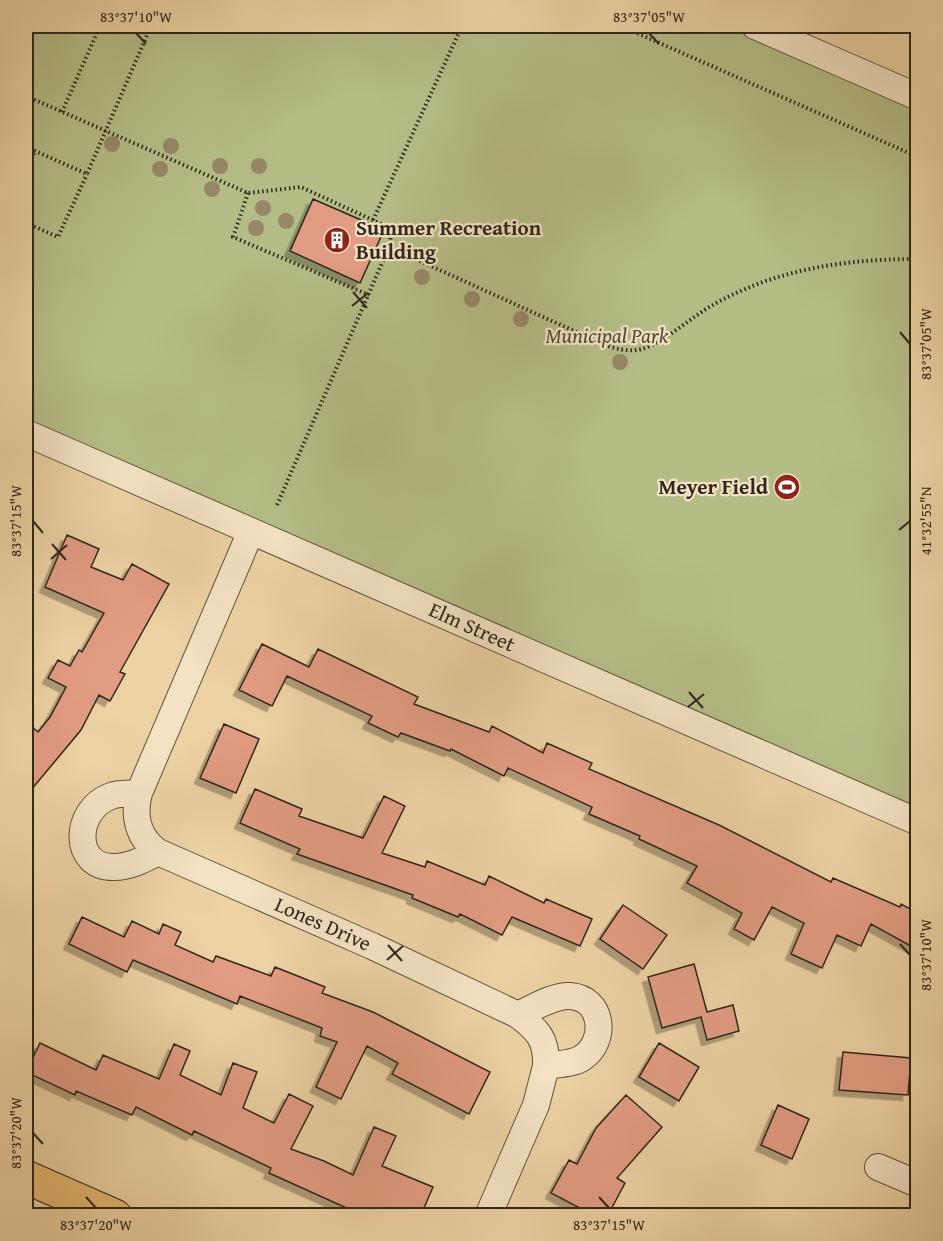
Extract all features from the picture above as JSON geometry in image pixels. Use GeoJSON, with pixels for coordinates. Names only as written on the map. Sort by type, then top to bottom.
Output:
{"type":"FeatureCollection","features":[{"type":"Feature","properties":{"kind":"main road"},"geometry":{"type":"LineString","coordinates":[[26,1177],[115,1215]]}},
{"type":"Feature","properties":{"kind":"street"},"geometry":{"type":"LineString","coordinates":[[755,26],[918,97]]}},
{"type":"Feature","properties":{"kind":"street","name":"Elm Street"},"geometry":{"type":"LineString","coordinates":[[26,433],[918,822]]}},
{"type":"Feature","properties":{"kind":"street","name":"Lones Drive"},"geometry":{"type":"LineString","coordinates":[[250,531],[139,793],[135,808],[138,823],[148,845],[158,852],[372,946],[518,1015],[538,1031],[544,1041],[546,1066],[536,1105],[488,1215]]}},
{"type":"Feature","properties":{"kind":"street"},"geometry":{"type":"LineString","coordinates":[[139,793],[112,795],[91,808],[83,823],[82,838],[86,851],[96,863],[114,867],[136,863],[158,852]]}},
{"type":"Feature","properties":{"kind":"street"},"geometry":{"type":"LineString","coordinates":[[518,1015],[552,1000],[569,996],[584,1000],[598,1017],[599,1036],[593,1048],[580,1059],[546,1066]]}},
{"type":"Feature","properties":{"kind":"street"},"geometry":{"type":"LineString","coordinates":[[878,1167],[918,1184]]}},
{"type":"Feature","properties":{"kind":"path"},"geometry":{"type":"LineString","coordinates":[[62,112],[100,26]]}},
{"type":"Feature","properties":{"kind":"path"},"geometry":{"type":"LineString","coordinates":[[26,223],[58,237],[151,26]]}},
{"type":"Feature","properties":{"kind":"path"},"geometry":{"type":"LineString","coordinates":[[373,220],[462,26]]}},
{"type":"Feature","properties":{"kind":"path"},"geometry":{"type":"LineString","coordinates":[[621,26],[918,158]]}},
{"type":"Feature","properties":{"kind":"path"},"geometry":{"type":"LineString","coordinates":[[26,96],[248,193],[301,187],[392,229],[389,247],[277,505]]}},
{"type":"Feature","properties":{"kind":"path"},"geometry":{"type":"LineString","coordinates":[[26,147],[87,174]]}},
{"type":"Feature","properties":{"kind":"path"},"geometry":{"type":"LineString","coordinates":[[26,171],[34,151]]}},
{"type":"Feature","properties":{"kind":"path"},"geometry":{"type":"LineString","coordinates":[[248,193],[233,237],[369,295]]}},
{"type":"Feature","properties":{"kind":"path"},"geometry":{"type":"LineString","coordinates":[[389,247],[585,336],[611,347],[631,351],[655,343],[713,305],[758,283],[817,265],[869,259],[918,259]]}},
{"type":"Feature","properties":{"kind":"green space","name":"Municipal Park"},"geometry":{"type":"Polygon","coordinates":[[[26,26],[727,26],[917,109],[917,807],[26,425],[26,26]]]}},
{"type":"Feature","properties":{"kind":"building","name":"Summer Recreation Building"},"geometry":{"type":"Polygon","coordinates":[[[313,199],[384,230],[360,283],[290,251],[313,199]]]}},
{"type":"Feature","properties":{"kind":"building"},"geometry":{"type":"Polygon","coordinates":[[[67,535],[99,549],[91,567],[123,580],[132,564],[169,584],[120,672],[125,674],[110,701],[99,695],[81,730],[26,796],[26,722],[38,732],[50,717],[66,687],[48,678],[58,660],[70,666],[79,650],[82,652],[104,613],[45,587],[67,535]]]}},
{"type":"Feature","properties":{"kind":"building"},"geometry":{"type":"Polygon","coordinates":[[[262,644],[309,667],[318,649],[418,697],[414,704],[489,732],[492,726],[543,753],[547,743],[592,763],[589,769],[719,825],[831,882],[833,878],[900,907],[901,904],[918,913],[918,950],[871,924],[861,946],[837,935],[822,968],[791,954],[804,923],[772,907],[754,940],[734,929],[742,913],[687,883],[697,866],[639,839],[640,836],[589,814],[592,807],[508,768],[504,776],[451,749],[450,751],[401,733],[398,737],[368,723],[372,716],[287,676],[272,706],[239,690],[262,644]]]}},
{"type":"Feature","properties":{"kind":"building"},"geometry":{"type":"Polygon","coordinates":[[[224,724],[259,739],[236,793],[200,778],[224,724]]]}},
{"type":"Feature","properties":{"kind":"building"},"geometry":{"type":"Polygon","coordinates":[[[255,789],[302,809],[299,816],[363,838],[384,796],[405,806],[382,853],[425,867],[427,861],[485,885],[489,876],[544,903],[546,899],[592,919],[580,946],[512,917],[502,935],[460,914],[458,917],[412,898],[413,895],[297,854],[300,849],[240,823],[255,789]]]}},
{"type":"Feature","properties":{"kind":"building"},"geometry":{"type":"Polygon","coordinates":[[[623,905],[667,935],[643,969],[600,939],[623,905]]]}},
{"type":"Feature","properties":{"kind":"building"},"geometry":{"type":"Polygon","coordinates":[[[82,917],[124,937],[132,921],[159,934],[163,924],[181,932],[175,945],[213,962],[216,956],[271,976],[275,967],[325,987],[322,993],[373,1012],[490,1072],[469,1114],[392,1074],[398,1063],[367,1046],[341,1099],[316,1087],[337,1042],[320,1036],[322,1028],[240,996],[237,1004],[133,960],[127,972],[69,944],[82,917]]]}},
{"type":"Feature","properties":{"kind":"building"},"geometry":{"type":"Polygon","coordinates":[[[694,964],[707,1012],[733,1005],[739,1031],[707,1040],[701,1017],[662,1028],[648,977],[694,964]]]}},
{"type":"Feature","properties":{"kind":"building"},"geometry":{"type":"Polygon","coordinates":[[[40,1043],[96,1070],[103,1055],[159,1079],[174,1044],[190,1051],[180,1075],[221,1095],[233,1063],[257,1072],[243,1108],[274,1123],[289,1094],[313,1106],[291,1149],[353,1175],[374,1127],[396,1136],[382,1166],[433,1187],[421,1215],[362,1215],[269,1173],[271,1168],[194,1131],[192,1135],[136,1107],[132,1115],[76,1091],[75,1095],[26,1072],[40,1043]]]}},
{"type":"Feature","properties":{"kind":"building"},"geometry":{"type":"Polygon","coordinates":[[[659,1043],[699,1067],[679,1101],[639,1077],[659,1043]]]}},
{"type":"Feature","properties":{"kind":"building"},"geometry":{"type":"Polygon","coordinates":[[[843,1052],[911,1058],[908,1095],[839,1090],[843,1052]]]}},
{"type":"Feature","properties":{"kind":"building"},"geometry":{"type":"Polygon","coordinates":[[[626,1095],[662,1127],[617,1178],[625,1183],[608,1215],[593,1215],[551,1193],[569,1160],[577,1164],[596,1128],[626,1095]]]}},
{"type":"Feature","properties":{"kind":"building"},"geometry":{"type":"Polygon","coordinates":[[[778,1105],[809,1119],[792,1159],[761,1145],[778,1105]]]}},
{"type":"Feature","properties":{"kind":"place","name":"Summer Recreation Building"},"geometry":{"type":"Point","coordinates":[337,240]}},
{"type":"Feature","properties":{"kind":"place","name":"Meyer Field"},"geometry":{"type":"Point","coordinates":[787,487]}}]}
